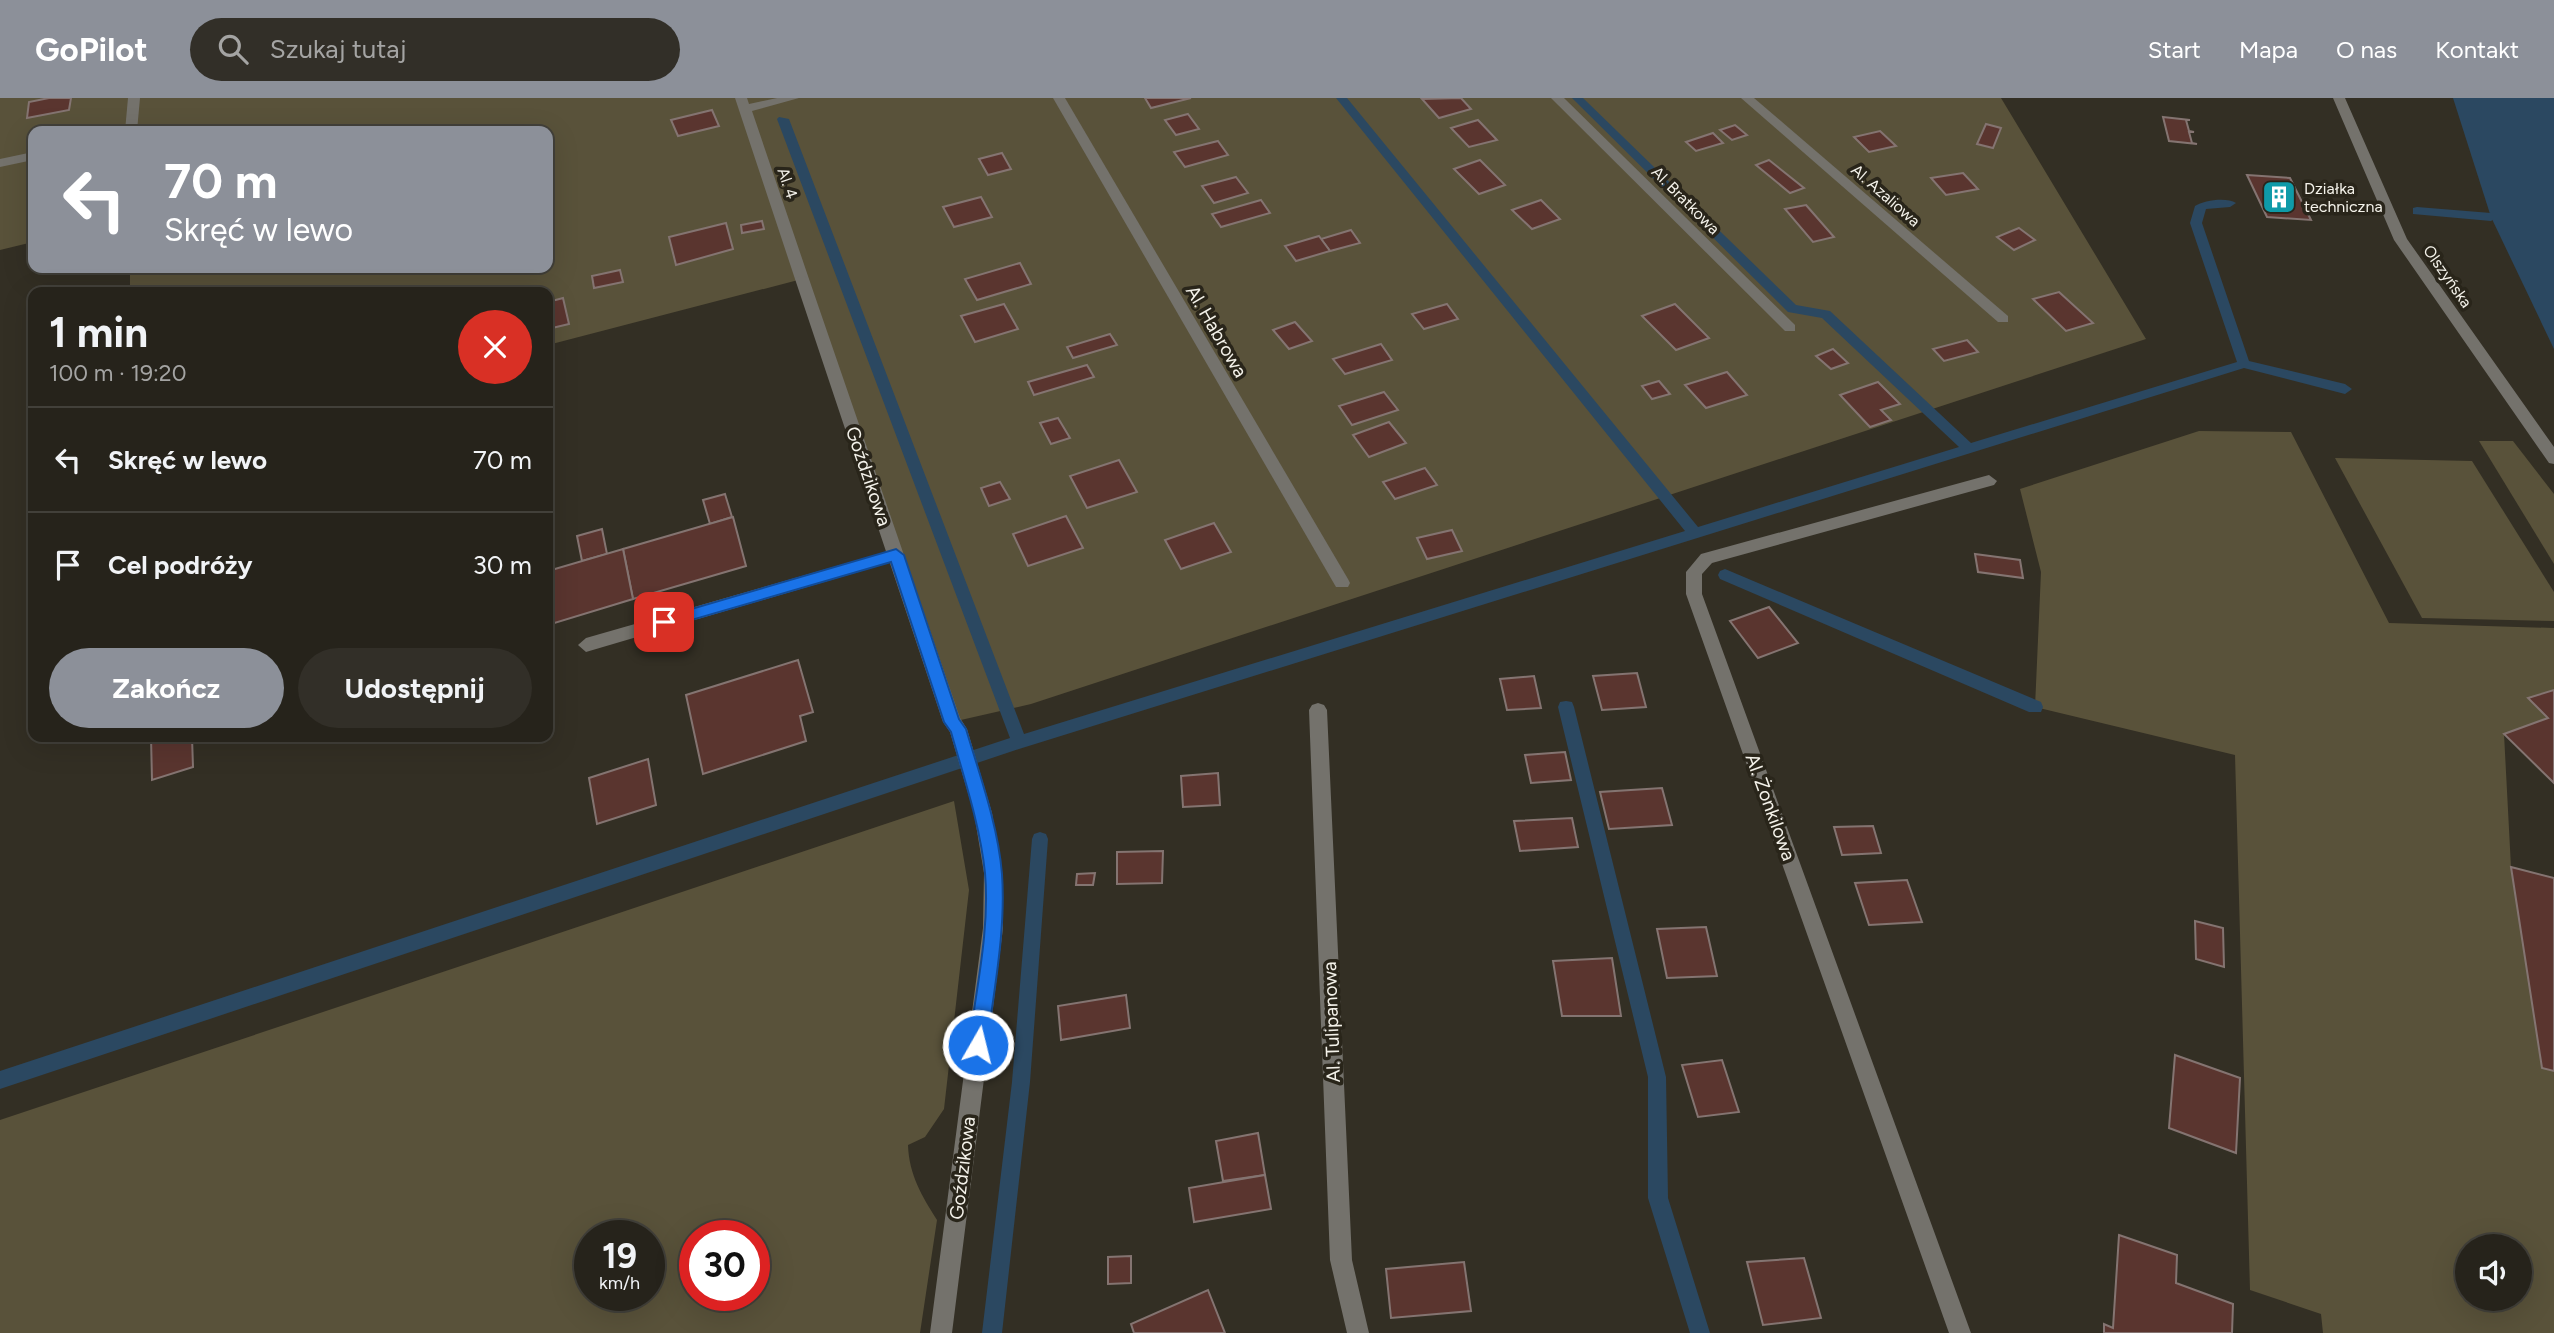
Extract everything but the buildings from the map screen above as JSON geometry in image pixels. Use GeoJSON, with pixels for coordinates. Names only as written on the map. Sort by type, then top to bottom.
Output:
{"type":"FeatureCollection","features":[{"type":"Feature","properties":{"kind":"street"},"geometry":{"type":"LineString","coordinates":[[131,126],[134,98]]}},
{"type":"Feature","properties":{"kind":"street"},"geometry":{"type":"LineString","coordinates":[[743,103],[793,98]]}},
{"type":"Feature","properties":{"kind":"street","name":"Al. Habrowa"},"geometry":{"type":"LineString","coordinates":[[1059,98],[1342,583]]}},
{"type":"Feature","properties":{"kind":"street","name":"Al. Bratkowa"},"geometry":{"type":"LineString","coordinates":[[1557,98],[1790,328]]}},
{"type":"Feature","properties":{"kind":"street","name":"Al. Azaliowa"},"geometry":{"type":"LineString","coordinates":[[1747,98],[2003,319]]}},
{"type":"Feature","properties":{"kind":"street","name":"Olszyńska"},"geometry":{"type":"LineString","coordinates":[[2339,98],[2402,240],[2554,459]]}},
{"type":"Feature","properties":{"kind":"street","name":"Al. 4"},"geometry":{"type":"LineString","coordinates":[[743,103],[802,279]]}},
{"type":"Feature","properties":{"kind":"street"},"geometry":{"type":"LineString","coordinates":[[0,163],[28,157]]}},
{"type":"Feature","properties":{"kind":"street","name":"Goździkowa"},"geometry":{"type":"LineString","coordinates":[[802,279],[952,722],[958,729],[983,813],[993,873],[993,928],[941,1333]]}},
{"type":"Feature","properties":{"kind":"street","name":"Al. Żonkilowa"},"geometry":{"type":"LineString","coordinates":[[1960,1333],[1694,594],[1694,572],[1707,558],[1989,481]]}},
{"type":"Feature","properties":{"kind":"street"},"geometry":{"type":"LineString","coordinates":[[586,645],[896,555]]}},
{"type":"Feature","properties":{"kind":"street","name":"Al. Tulipanowa"},"geometry":{"type":"LineString","coordinates":[[1318,710],[1341,1260],[1358,1333]]}},
{"type":"Feature","properties":{"kind":"shaded area"},"geometry":{"type":"Polygon","coordinates":[[[0,98],[2001,98],[2146,339],[1031,704],[952,722],[802,279],[553,344],[553,287],[130,287],[130,273],[553,273],[553,126],[28,126],[28,243],[0,250],[0,98]]]}},
{"type":"Feature","properties":{"kind":"shaded area"},"geometry":{"type":"Polygon","coordinates":[[[2199,431],[2291,432],[2389,623],[2554,628],[2554,690],[2529,698],[2548,718],[2504,734],[2511,867],[2542,1067],[2554,1071],[2554,1333],[2323,1333],[2321,1314],[2250,1290],[2235,755],[2035,707],[2041,572],[2020,489],[2199,431]]]}},
{"type":"Feature","properties":{"kind":"shaded area"},"geometry":{"type":"Polygon","coordinates":[[[2479,441],[2513,441],[2554,494],[2554,564],[2479,441]]]}},
{"type":"Feature","properties":{"kind":"shaded area"},"geometry":{"type":"Polygon","coordinates":[[[2335,458],[2472,461],[2554,592],[2554,621],[2422,618],[2335,458]]]}},
{"type":"Feature","properties":{"kind":"shaded area"},"geometry":{"type":"Polygon","coordinates":[[[954,801],[969,890],[944,1109],[925,1137],[908,1145],[914,1176],[921,1194],[937,1220],[920,1333],[0,1333],[0,1120],[954,801]]]}},
{"type":"Feature","properties":{"kind":"water"},"geometry":{"type":"Polygon","coordinates":[[[2453,98],[2554,98],[2554,349],[2491,217],[2453,98]]]}},
{"type":"Feature","properties":{"kind":"waterway"},"geometry":{"type":"LineString","coordinates":[[1341,98],[1695,534]]}},
{"type":"Feature","properties":{"kind":"waterway"},"geometry":{"type":"LineString","coordinates":[[1577,98],[1792,309],[1826,314],[1969,449]]}},
{"type":"Feature","properties":{"kind":"waterway"},"geometry":{"type":"LineString","coordinates":[[783,119],[1019,742]]}},
{"type":"Feature","properties":{"kind":"waterway"},"geometry":{"type":"LineString","coordinates":[[2230,203],[2201,206],[2196,223],[2244,364]]}},
{"type":"Feature","properties":{"kind":"waterway"},"geometry":{"type":"LineString","coordinates":[[2417,211],[2491,217]]}},
{"type":"Feature","properties":{"kind":"waterway"},"geometry":{"type":"LineString","coordinates":[[1969,449],[2244,364]]}},
{"type":"Feature","properties":{"kind":"waterway"},"geometry":{"type":"LineString","coordinates":[[2244,364],[2345,389]]}},
{"type":"Feature","properties":{"kind":"waterway"},"geometry":{"type":"LineString","coordinates":[[1695,534],[1969,449]]}},
{"type":"Feature","properties":{"kind":"waterway"},"geometry":{"type":"LineString","coordinates":[[1019,742],[1695,534]]}},
{"type":"Feature","properties":{"kind":"waterway"},"geometry":{"type":"LineString","coordinates":[[1725,575],[2035,707]]}},
{"type":"Feature","properties":{"kind":"waterway"},"geometry":{"type":"LineString","coordinates":[[1566,707],[1657,1077],[1658,1198],[1700,1333]]}},
{"type":"Feature","properties":{"kind":"waterway"},"geometry":{"type":"LineString","coordinates":[[0,1080],[1019,742]]}},
{"type":"Feature","properties":{"kind":"waterway"},"geometry":{"type":"LineString","coordinates":[[992,1333],[1021,1082],[1040,839]]}},
{"type":"Feature","properties":{"kind":"place","name":"Działka techniczna"},"geometry":{"type":"Point","coordinates":[2279,197]}},
{"type":"Feature","properties":{"kind":"route"},"geometry":{"type":"LineString","coordinates":[[664,622],[896,555],[952,722],[958,729],[983,813],[993,873],[993,928],[978,1045]]}}]}
